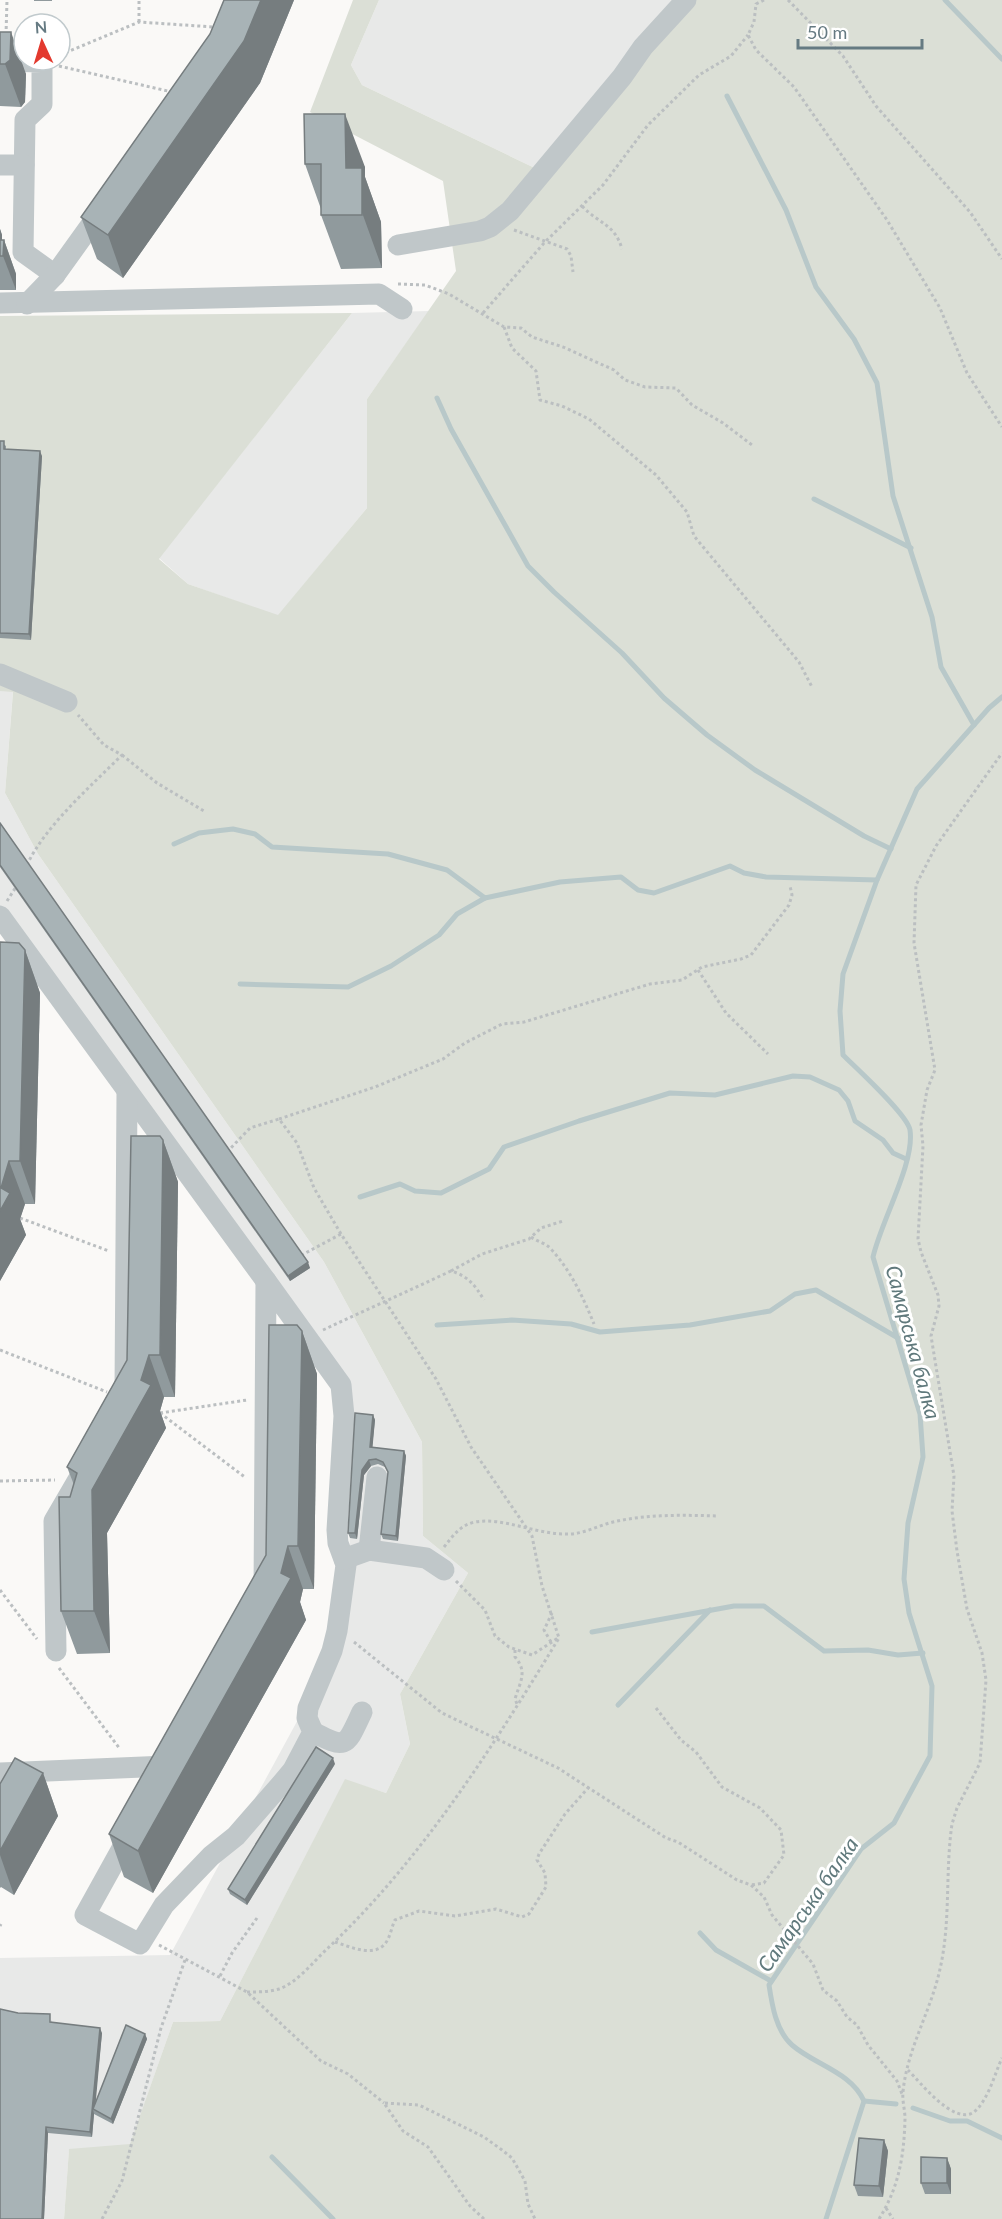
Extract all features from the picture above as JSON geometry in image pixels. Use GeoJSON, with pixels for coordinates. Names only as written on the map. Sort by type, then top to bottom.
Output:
{"type":"FeatureCollection","features":[{"type":"Feature","properties":{"kind":"lane"},"geometry":{"type":"LineString","coordinates":[[398,246],[480,231],[496,222],[545,172],[587,117],[622,77],[643,47],[686,0]]}},
{"type":"Feature","properties":{"kind":"lane"},"geometry":{"type":"LineString","coordinates":[[48,72],[42,104],[25,120],[23,252],[56,275]]}},
{"type":"Feature","properties":{"kind":"lane"},"geometry":{"type":"LineString","coordinates":[[0,165],[24,165]]}},
{"type":"Feature","properties":{"kind":"lane"},"geometry":{"type":"LineString","coordinates":[[27,304],[56,275],[115,189]]}},
{"type":"Feature","properties":{"kind":"lane"},"geometry":{"type":"LineString","coordinates":[[0,303],[379,294],[402,309]]}},
{"type":"Feature","properties":{"kind":"lane"},"geometry":{"type":"LineString","coordinates":[[0,674],[67,702]]}},
{"type":"Feature","properties":{"kind":"lane"},"geometry":{"type":"LineString","coordinates":[[0,916],[337,1378],[343,1394],[344,1416],[337,1530],[338,1543],[346,1565],[332,1651],[307,1718],[313,1732],[337,1745],[349,1740],[362,1712]]}},
{"type":"Feature","properties":{"kind":"lane"},"geometry":{"type":"LineString","coordinates":[[122,1404],[127,1258],[128,1093]]}},
{"type":"Feature","properties":{"kind":"lane"},"geometry":{"type":"LineString","coordinates":[[266,1281],[264,1593],[85,1915],[140,1944],[164,1905],[211,1856],[236,1836],[283,1782],[313,1732]]}},
{"type":"Feature","properties":{"kind":"lane"},"geometry":{"type":"LineString","coordinates":[[52,1654],[54,1521],[95,1450]]}},
{"type":"Feature","properties":{"kind":"lane"},"geometry":{"type":"LineString","coordinates":[[369,1550],[377,1477]]}},
{"type":"Feature","properties":{"kind":"lane"},"geometry":{"type":"LineString","coordinates":[[344,1559],[369,1550],[437,1565]]}},
{"type":"Feature","properties":{"kind":"lane"},"geometry":{"type":"LineString","coordinates":[[1,1775],[167,1766]]}},
{"type":"Feature","properties":{"kind":"path"},"geometry":{"type":"LineString","coordinates":[[3,61],[7,0]]}},
{"type":"Feature","properties":{"kind":"path"},"geometry":{"type":"LineString","coordinates":[[139,0],[139,22]]}},
{"type":"Feature","properties":{"kind":"path"},"geometry":{"type":"LineString","coordinates":[[483,313],[547,241],[603,185],[648,125],[699,75],[731,56],[748,35],[754,22],[754,2],[764,0]]}},
{"type":"Feature","properties":{"kind":"path"},"geometry":{"type":"LineString","coordinates":[[788,0],[843,56],[876,105],[970,212],[1002,259]]}},
{"type":"Feature","properties":{"kind":"path"},"geometry":{"type":"LineString","coordinates":[[72,49],[139,22],[222,28]]}},
{"type":"Feature","properties":{"kind":"path"},"geometry":{"type":"LineString","coordinates":[[748,35],[756,50],[794,87],[886,220],[940,308],[967,373],[1002,426]]}},
{"type":"Feature","properties":{"kind":"path"},"geometry":{"type":"LineString","coordinates":[[72,64],[182,95]]}},
{"type":"Feature","properties":{"kind":"path"},"geometry":{"type":"LineString","coordinates":[[582,206],[596,220],[614,230],[622,249]]}},
{"type":"Feature","properties":{"kind":"path"},"geometry":{"type":"LineString","coordinates":[[496,222],[567,249],[572,256],[573,272]]}},
{"type":"Feature","properties":{"kind":"path"},"geometry":{"type":"LineString","coordinates":[[388,284],[425,285],[449,294],[504,327],[521,328],[532,338],[614,370],[626,380],[645,387],[676,388],[692,405],[723,423],[752,445]]}},
{"type":"Feature","properties":{"kind":"path"},"geometry":{"type":"LineString","coordinates":[[504,327],[512,348],[536,371],[540,400],[562,406],[589,419],[656,475],[687,512],[694,536],[799,662],[812,687]]}},
{"type":"Feature","properties":{"kind":"path"},"geometry":{"type":"LineString","coordinates":[[67,702],[104,745],[122,755],[157,783],[204,811]]}},
{"type":"Feature","properties":{"kind":"path"},"geometry":{"type":"LineString","coordinates":[[902,2094],[918,2030],[940,1968],[947,1924],[952,1824],[957,1808],[980,1762],[987,1696],[982,1653],[967,1609],[952,1511],[954,1476],[931,1336],[939,1306],[938,1295],[918,1239],[923,1146],[921,1125],[927,1090],[935,1070],[914,943],[916,885],[936,846],[1002,753]]}},
{"type":"Feature","properties":{"kind":"path"},"geometry":{"type":"LineString","coordinates":[[27,866],[45,838],[84,791],[122,755]]}},
{"type":"Feature","properties":{"kind":"path"},"geometry":{"type":"LineString","coordinates":[[0,905],[13,895],[17,885]]}},
{"type":"Feature","properties":{"kind":"path"},"geometry":{"type":"LineString","coordinates":[[224,1156],[250,1128],[375,1087],[443,1059],[465,1043],[501,1024],[524,1022],[650,984],[682,980],[716,962],[741,959],[751,955],[789,904],[792,896],[790,886]]}},
{"type":"Feature","properties":{"kind":"path"},"geometry":{"type":"LineString","coordinates":[[698,970],[726,1013],[768,1054]]}},
{"type":"Feature","properties":{"kind":"path"},"geometry":{"type":"LineString","coordinates":[[247,1992],[280,1988],[295,1980],[363,1915],[446,1811],[496,1739],[559,1638],[528,1529],[471,1446],[436,1379],[341,1234],[314,1188],[297,1143],[279,1119]]}},
{"type":"Feature","properties":{"kind":"path"},"geometry":{"type":"LineString","coordinates":[[21,1218],[127,1258]]}},
{"type":"Feature","properties":{"kind":"path"},"geometry":{"type":"LineString","coordinates":[[308,1338],[384,1300],[451,1271],[482,1254],[531,1236],[541,1228],[563,1221]]}},
{"type":"Feature","properties":{"kind":"path"},"geometry":{"type":"LineString","coordinates":[[293,1260],[341,1234]]}},
{"type":"Feature","properties":{"kind":"path"},"geometry":{"type":"LineString","coordinates":[[531,1236],[538,1243],[549,1246],[581,1292],[594,1324]]}},
{"type":"Feature","properties":{"kind":"path"},"geometry":{"type":"LineString","coordinates":[[451,1271],[461,1274],[474,1284],[484,1300]]}},
{"type":"Feature","properties":{"kind":"path"},"geometry":{"type":"LineString","coordinates":[[0,1350],[122,1404]]}},
{"type":"Feature","properties":{"kind":"path"},"geometry":{"type":"LineString","coordinates":[[265,1492],[160,1413],[266,1398]]}},
{"type":"Feature","properties":{"kind":"path"},"geometry":{"type":"LineString","coordinates":[[0,1481],[78,1480]]}},
{"type":"Feature","properties":{"kind":"path"},"geometry":{"type":"LineString","coordinates":[[559,1638],[532,1655],[515,1650],[495,1636],[485,1610],[437,1565],[463,1525],[495,1521],[564,1534],[578,1533],[614,1522],[677,1514],[718,1516]]}},
{"type":"Feature","properties":{"kind":"path"},"geometry":{"type":"LineString","coordinates":[[0,1590],[52,1654],[134,1768]]}},
{"type":"Feature","properties":{"kind":"path"},"geometry":{"type":"LineString","coordinates":[[551,1642],[544,1630],[552,1613]]}},
{"type":"Feature","properties":{"kind":"path"},"geometry":{"type":"LineString","coordinates":[[337,1630],[384,1664],[442,1713],[558,1768],[666,1838],[678,1842],[715,1864],[723,1872],[751,1885],[764,1897],[772,1915],[813,1964],[823,1990],[837,2001],[847,2017],[857,2025],[868,2045],[897,2081],[902,2094],[905,2120],[900,2168],[896,2189],[879,2219]]}},
{"type":"Feature","properties":{"kind":"path"},"geometry":{"type":"LineString","coordinates":[[515,1650],[515,1657],[522,1665],[523,1678],[515,1699],[518,1705]]}},
{"type":"Feature","properties":{"kind":"path"},"geometry":{"type":"LineString","coordinates":[[656,1708],[681,1740],[696,1752],[722,1787],[760,1808],[781,1830],[784,1855],[764,1883],[751,1885]]}},
{"type":"Feature","properties":{"kind":"path"},"geometry":{"type":"LineString","coordinates":[[335,1942],[362,1950],[377,1949],[387,1941],[394,1920],[419,1911],[455,1916],[496,1909],[522,1917],[529,1914],[546,1887],[545,1873],[537,1860],[538,1854],[565,1814],[589,1787]]}},
{"type":"Feature","properties":{"kind":"path"},"geometry":{"type":"LineString","coordinates":[[220,1977],[232,1953],[257,1918]]}},
{"type":"Feature","properties":{"kind":"path"},"geometry":{"type":"LineString","coordinates":[[145,1937],[247,1992],[321,2061],[348,2074],[384,2103],[403,2131],[428,2147],[470,2206],[484,2219]]}},
{"type":"Feature","properties":{"kind":"path"},"geometry":{"type":"LineString","coordinates":[[102,2219],[122,2181],[161,2028],[185,1960]]}},
{"type":"Feature","properties":{"kind":"path"},"geometry":{"type":"LineString","coordinates":[[908,2070],[945,2106],[957,2114],[966,2115],[975,2111],[986,2095],[1002,2058]]}},
{"type":"Feature","properties":{"kind":"path"},"geometry":{"type":"LineString","coordinates":[[384,2103],[419,2105],[484,2137],[502,2150],[512,2158],[525,2181],[528,2204],[535,2219]]}},
{"type":"Feature","properties":{"kind":"path"},"geometry":{"type":"LineString","coordinates":[[886,2208],[893,2219]]}},
{"type":"Feature","properties":{"kind":"shaded area"},"geometry":{"type":"Polygon","coordinates":[[[353,0],[379,0],[351,65],[362,85],[541,171],[683,0],[1002,0],[1002,2219],[64,2219],[69,2149],[130,2144],[173,2022],[220,2021],[345,1779],[386,1793],[410,1744],[400,1694],[468,1573],[423,1536],[422,1442],[324,1262],[38,854],[5,793],[13,692],[0,691],[0,316],[352,313],[159,559],[188,584],[278,615],[367,508],[367,399],[456,271],[443,181],[310,112],[353,0]]]}},
{"type":"Feature","properties":{"kind":"shaded area"},"geometry":{"type":"Polygon","coordinates":[[[379,0],[683,0],[541,171],[362,85],[351,65],[379,0]]]}},
{"type":"Feature","properties":{"kind":"shaded area"},"geometry":{"type":"Polygon","coordinates":[[[429,311],[367,399],[367,508],[278,616],[188,584],[159,558],[352,313],[429,311]]]}},
{"type":"Feature","properties":{"kind":"shaded area"},"geometry":{"type":"Polygon","coordinates":[[[0,691],[13,691],[5,793],[38,854],[324,1262],[422,1442],[423,1536],[468,1573],[400,1694],[410,1744],[386,1793],[345,1780],[220,2021],[173,2022],[130,2145],[69,2150],[64,2219],[0,2219],[0,1958],[170,1955],[332,1657],[350,1603],[349,1393],[0,910],[0,691]]]}},
{"type":"Feature","properties":{"kind":"building"},"geometry":{"type":"Polygon","coordinates":[[[224,0],[261,0],[244,41],[108,235],[81,217],[210,34],[224,0]]]}},
{"type":"Feature","properties":{"kind":"building"},"geometry":{"type":"Polygon","coordinates":[[[0,32],[11,32],[10,60],[5,64],[0,64],[0,32]]]}},
{"type":"Feature","properties":{"kind":"building"},"geometry":{"type":"Polygon","coordinates":[[[304,114],[345,114],[346,168],[362,168],[362,215],[321,215],[321,164],[305,164],[304,114]]]}},
{"type":"Feature","properties":{"kind":"building"},"geometry":{"type":"Polygon","coordinates":[[[0,240],[4,240],[3,256],[0,256],[0,240]]]}},
{"type":"Feature","properties":{"kind":"building"},"geometry":{"type":"Polygon","coordinates":[[[0,441],[4,441],[4,449],[40,451],[29,634],[0,633],[0,441]]]}},
{"type":"Feature","properties":{"kind":"building"},"geometry":{"type":"Polygon","coordinates":[[[0,823],[308,1262],[288,1276],[0,865],[0,823]]]}},
{"type":"Feature","properties":{"kind":"building"},"geometry":{"type":"Polygon","coordinates":[[[0,942],[19,943],[25,950],[20,1161],[9,1161],[1,1188],[10,1193],[0,1211],[0,942]]]}},
{"type":"Feature","properties":{"kind":"building"},"geometry":{"type":"Polygon","coordinates":[[[131,1136],[160,1136],[163,1140],[160,1355],[149,1355],[141,1380],[151,1385],[92,1490],[94,1611],[61,1611],[59,1497],[70,1497],[77,1473],[67,1467],[127,1360],[131,1136]]]}},
{"type":"Feature","properties":{"kind":"building"},"geometry":{"type":"Polygon","coordinates":[[[269,1325],[297,1325],[302,1331],[298,1546],[288,1546],[281,1573],[291,1578],[138,1851],[109,1834],[266,1555],[269,1325]]]}},
{"type":"Feature","properties":{"kind":"building"},"geometry":{"type":"Polygon","coordinates":[[[355,1413],[373,1415],[370,1447],[404,1451],[396,1536],[381,1534],[388,1472],[383,1462],[376,1459],[369,1460],[362,1470],[355,1533],[348,1533],[355,1413]]]}},
{"type":"Feature","properties":{"kind":"building"},"geometry":{"type":"Polygon","coordinates":[[[316,1747],[333,1758],[245,1900],[228,1889],[316,1747]]]}},
{"type":"Feature","properties":{"kind":"building"},"geometry":{"type":"Polygon","coordinates":[[[15,1758],[43,1773],[0,1851],[0,1784],[15,1758]]]}},
{"type":"Feature","properties":{"kind":"building"},"geometry":{"type":"Polygon","coordinates":[[[0,2009],[18,2013],[50,2014],[50,2022],[100,2028],[90,2132],[46,2127],[42,2219],[0,2219],[0,2009]]]}},
{"type":"Feature","properties":{"kind":"building"},"geometry":{"type":"Polygon","coordinates":[[[126,2025],[145,2034],[111,2119],[93,2109],[126,2025]]]}},
{"type":"Feature","properties":{"kind":"building"},"geometry":{"type":"Polygon","coordinates":[[[859,2138],[884,2140],[879,2186],[854,2185],[859,2138]]]}},
{"type":"Feature","properties":{"kind":"building"},"geometry":{"type":"Polygon","coordinates":[[[921,2157],[947,2158],[947,2183],[921,2183],[921,2157]]]}},
{"type":"Feature","properties":{"kind":"waterway"},"geometry":{"type":"LineString","coordinates":[[945,0],[1002,59]]}},
{"type":"Feature","properties":{"kind":"waterway"},"geometry":{"type":"LineString","coordinates":[[727,96],[786,210],[816,287],[854,339],[877,383],[893,496],[932,617],[941,667],[974,725]]}},
{"type":"Feature","properties":{"kind":"waterway"},"geometry":{"type":"LineString","coordinates":[[437,398],[451,429],[528,566],[554,592],[622,653],[664,698],[707,735],[755,770],[864,836],[891,849]]}},
{"type":"Feature","properties":{"kind":"waterway"},"geometry":{"type":"LineString","coordinates":[[814,499],[911,548]]}},
{"type":"Feature","properties":{"kind":"waterway","name":"Самарська балка"},"geometry":{"type":"LineString","coordinates":[[826,2219],[864,2101],[858,2091],[842,2076],[801,2052],[782,2033],[769,1985],[861,1849],[894,1823],[930,1756],[932,1686],[909,1613],[904,1579],[908,1523],[923,1457],[920,1414],[873,1257],[903,1175],[910,1143],[910,1130],[891,1103],[843,1055],[840,1011],[843,974],[877,880],[917,789],[989,708],[1002,697]]}},
{"type":"Feature","properties":{"kind":"waterway"},"geometry":{"type":"LineString","coordinates":[[174,844],[199,833],[233,829],[255,834],[272,847],[388,854],[447,870],[485,898],[560,882],[621,877],[638,890],[654,893],[730,866],[744,873],[766,877],[877,880]]}},
{"type":"Feature","properties":{"kind":"waterway"},"geometry":{"type":"LineString","coordinates":[[240,984],[348,987],[391,966],[439,935],[457,914],[485,898]]}},
{"type":"Feature","properties":{"kind":"waterway"},"geometry":{"type":"LineString","coordinates":[[360,1197],[400,1184],[415,1191],[441,1193],[489,1169],[504,1147],[579,1121],[670,1093],[715,1095],[793,1076],[810,1077],[839,1090],[848,1101],[855,1121],[883,1140],[893,1153],[906,1159]]}},
{"type":"Feature","properties":{"kind":"waterway"},"geometry":{"type":"LineString","coordinates":[[437,1325],[512,1320],[571,1324],[600,1332],[690,1325],[770,1311],[795,1294],[816,1290],[898,1338]]}},
{"type":"Feature","properties":{"kind":"waterway"},"geometry":{"type":"LineString","coordinates":[[592,1632],[734,1606],[764,1606],[824,1651],[868,1650],[898,1655],[923,1653]]}},
{"type":"Feature","properties":{"kind":"waterway"},"geometry":{"type":"LineString","coordinates":[[618,1705],[710,1610]]}},
{"type":"Feature","properties":{"kind":"waterway"},"geometry":{"type":"LineString","coordinates":[[700,1933],[716,1950],[771,1981]]}},
{"type":"Feature","properties":{"kind":"waterway"},"geometry":{"type":"LineString","coordinates":[[864,2101],[896,2104]]}},
{"type":"Feature","properties":{"kind":"waterway"},"geometry":{"type":"LineString","coordinates":[[913,2108],[950,2121],[967,2121],[1002,2138]]}},
{"type":"Feature","properties":{"kind":"waterway"},"geometry":{"type":"LineString","coordinates":[[272,2157],[333,2219]]}}]}
